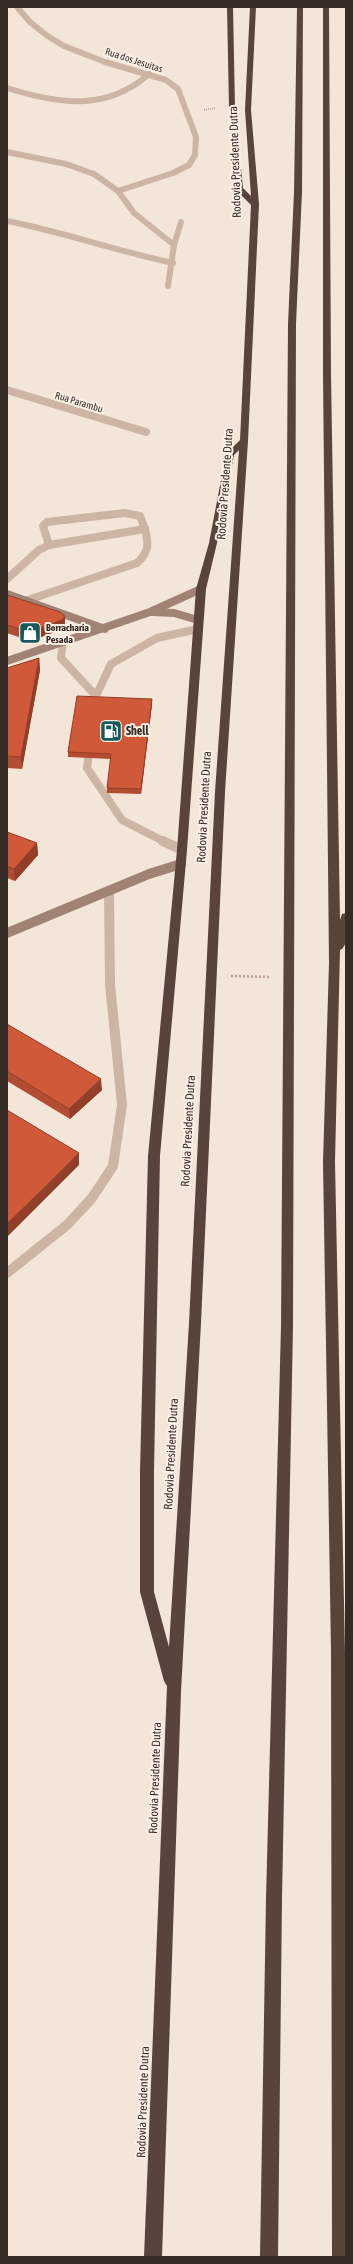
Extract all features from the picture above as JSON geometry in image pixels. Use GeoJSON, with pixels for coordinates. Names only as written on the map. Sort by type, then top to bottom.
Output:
{"type":"FeatureCollection","features":[{"type":"Feature","properties":{"kind":"highway"},"geometry":{"type":"LineString","coordinates":[[230,7],[232,108],[239,189],[254,204]]}},
{"type":"Feature","properties":{"kind":"highway","name":"Rodovia Presidente Dutra"},"geometry":{"type":"LineString","coordinates":[[153,2257],[174,1692],[195,1323],[220,792],[244,441],[254,204],[248,110],[253,7]]}},
{"type":"Feature","properties":{"kind":"highway"},"geometry":{"type":"LineString","coordinates":[[269,2257],[274,1891],[287,1326],[292,324],[298,192],[300,7]]}},
{"type":"Feature","properties":{"kind":"highway"},"geometry":{"type":"LineString","coordinates":[[326,7],[327,367],[335,963],[329,1162],[338,1652],[341,2257]]}},
{"type":"Feature","properties":{"kind":"highway"},"geometry":{"type":"LineString","coordinates":[[174,1692],[146,1592],[147,1471],[154,1156],[181,864],[201,589],[213,543],[230,454],[244,441]]}},
{"type":"Feature","properties":{"kind":"highway"},"geometry":{"type":"LineString","coordinates":[[335,963],[346,917]]}},
{"type":"Feature","properties":{"kind":"street","name":"Rua dos Jesuítas"},"geometry":{"type":"LineString","coordinates":[[17,7],[43,34],[64,45],[166,80],[178,89],[188,112],[196,137],[195,155],[189,165],[174,173],[118,191]]}},
{"type":"Feature","properties":{"kind":"street"},"geometry":{"type":"LineString","coordinates":[[7,88],[45,99],[68,102],[92,101],[111,97],[131,89],[143,82],[149,74]]}},
{"type":"Feature","properties":{"kind":"street"},"geometry":{"type":"LineString","coordinates":[[7,152],[84,171],[99,177],[118,191],[133,212],[174,245]]}},
{"type":"Feature","properties":{"kind":"street"},"geometry":{"type":"LineString","coordinates":[[7,221],[33,226],[123,252],[173,263]]}},
{"type":"Feature","properties":{"kind":"street"},"geometry":{"type":"LineString","coordinates":[[168,286],[173,263],[174,245],[180,222]]}},
{"type":"Feature","properties":{"kind":"street","name":"Rua Parambu"},"geometry":{"type":"LineString","coordinates":[[7,390],[146,432]]}},
{"type":"Feature","properties":{"kind":"street"},"geometry":{"type":"LineString","coordinates":[[25,601],[137,563],[145,556],[149,548],[140,516],[125,512],[47,522],[43,526],[49,545]]}},
{"type":"Feature","properties":{"kind":"street"},"geometry":{"type":"LineString","coordinates":[[7,579],[39,550],[49,545],[144,529]]}},
{"type":"Feature","properties":{"kind":"street"},"geometry":{"type":"LineString","coordinates":[[7,662],[105,629],[150,612],[201,589]]}},
{"type":"Feature","properties":{"kind":"street"},"geometry":{"type":"LineString","coordinates":[[7,594],[105,629]]}},
{"type":"Feature","properties":{"kind":"street"},"geometry":{"type":"LineString","coordinates":[[150,612],[174,613],[198,625]]}},
{"type":"Feature","properties":{"kind":"street"},"geometry":{"type":"LineString","coordinates":[[94,718],[96,696],[111,664],[157,638],[198,625]]}},
{"type":"Feature","properties":{"kind":"street"},"geometry":{"type":"LineString","coordinates":[[63,642],[61,658],[96,696]]}},
{"type":"Feature","properties":{"kind":"street"},"geometry":{"type":"LineString","coordinates":[[92,733],[87,768],[122,820],[182,850]]}},
{"type":"Feature","properties":{"kind":"street"},"geometry":{"type":"LineString","coordinates":[[7,933],[149,874],[181,864]]}},
{"type":"Feature","properties":{"kind":"street"},"geometry":{"type":"LineString","coordinates":[[7,1273],[67,1225],[92,1198],[113,1166],[122,1105],[110,984],[109,891]]}},
{"type":"Feature","properties":{"kind":"path"},"geometry":{"type":"LineString","coordinates":[[188,112],[215,108],[214,102]]}},
{"type":"Feature","properties":{"kind":"path"},"geometry":{"type":"LineString","coordinates":[[228,976],[276,977]]}},
{"type":"Feature","properties":{"kind":"building"},"geometry":{"type":"Polygon","coordinates":[[[7,595],[60,612],[65,616],[62,620],[30,632],[7,625],[7,595]]]}},
{"type":"Feature","properties":{"kind":"building"},"geometry":{"type":"Polygon","coordinates":[[[39,658],[21,757],[7,756],[7,668],[39,658]]]}},
{"type":"Feature","properties":{"kind":"building","name":"Shell"},"geometry":{"type":"Polygon","coordinates":[[[77,696],[152,699],[141,789],[107,788],[111,754],[68,752],[77,696]]]}},
{"type":"Feature","properties":{"kind":"building"},"geometry":{"type":"Polygon","coordinates":[[[7,832],[37,843],[14,869],[7,866],[7,832]]]}},
{"type":"Feature","properties":{"kind":"building"},"geometry":{"type":"Polygon","coordinates":[[[7,1024],[101,1079],[69,1109],[7,1071],[7,1024]]]}},
{"type":"Feature","properties":{"kind":"building"},"geometry":{"type":"Polygon","coordinates":[[[7,1110],[79,1153],[7,1224],[7,1110]]]}},
{"type":"Feature","properties":{"kind":"place","name":"Borracharia Pesada"},"geometry":{"type":"Point","coordinates":[30,633]}},
{"type":"Feature","properties":{"kind":"place","name":"Shell"},"geometry":{"type":"Point","coordinates":[111,731]}}]}
